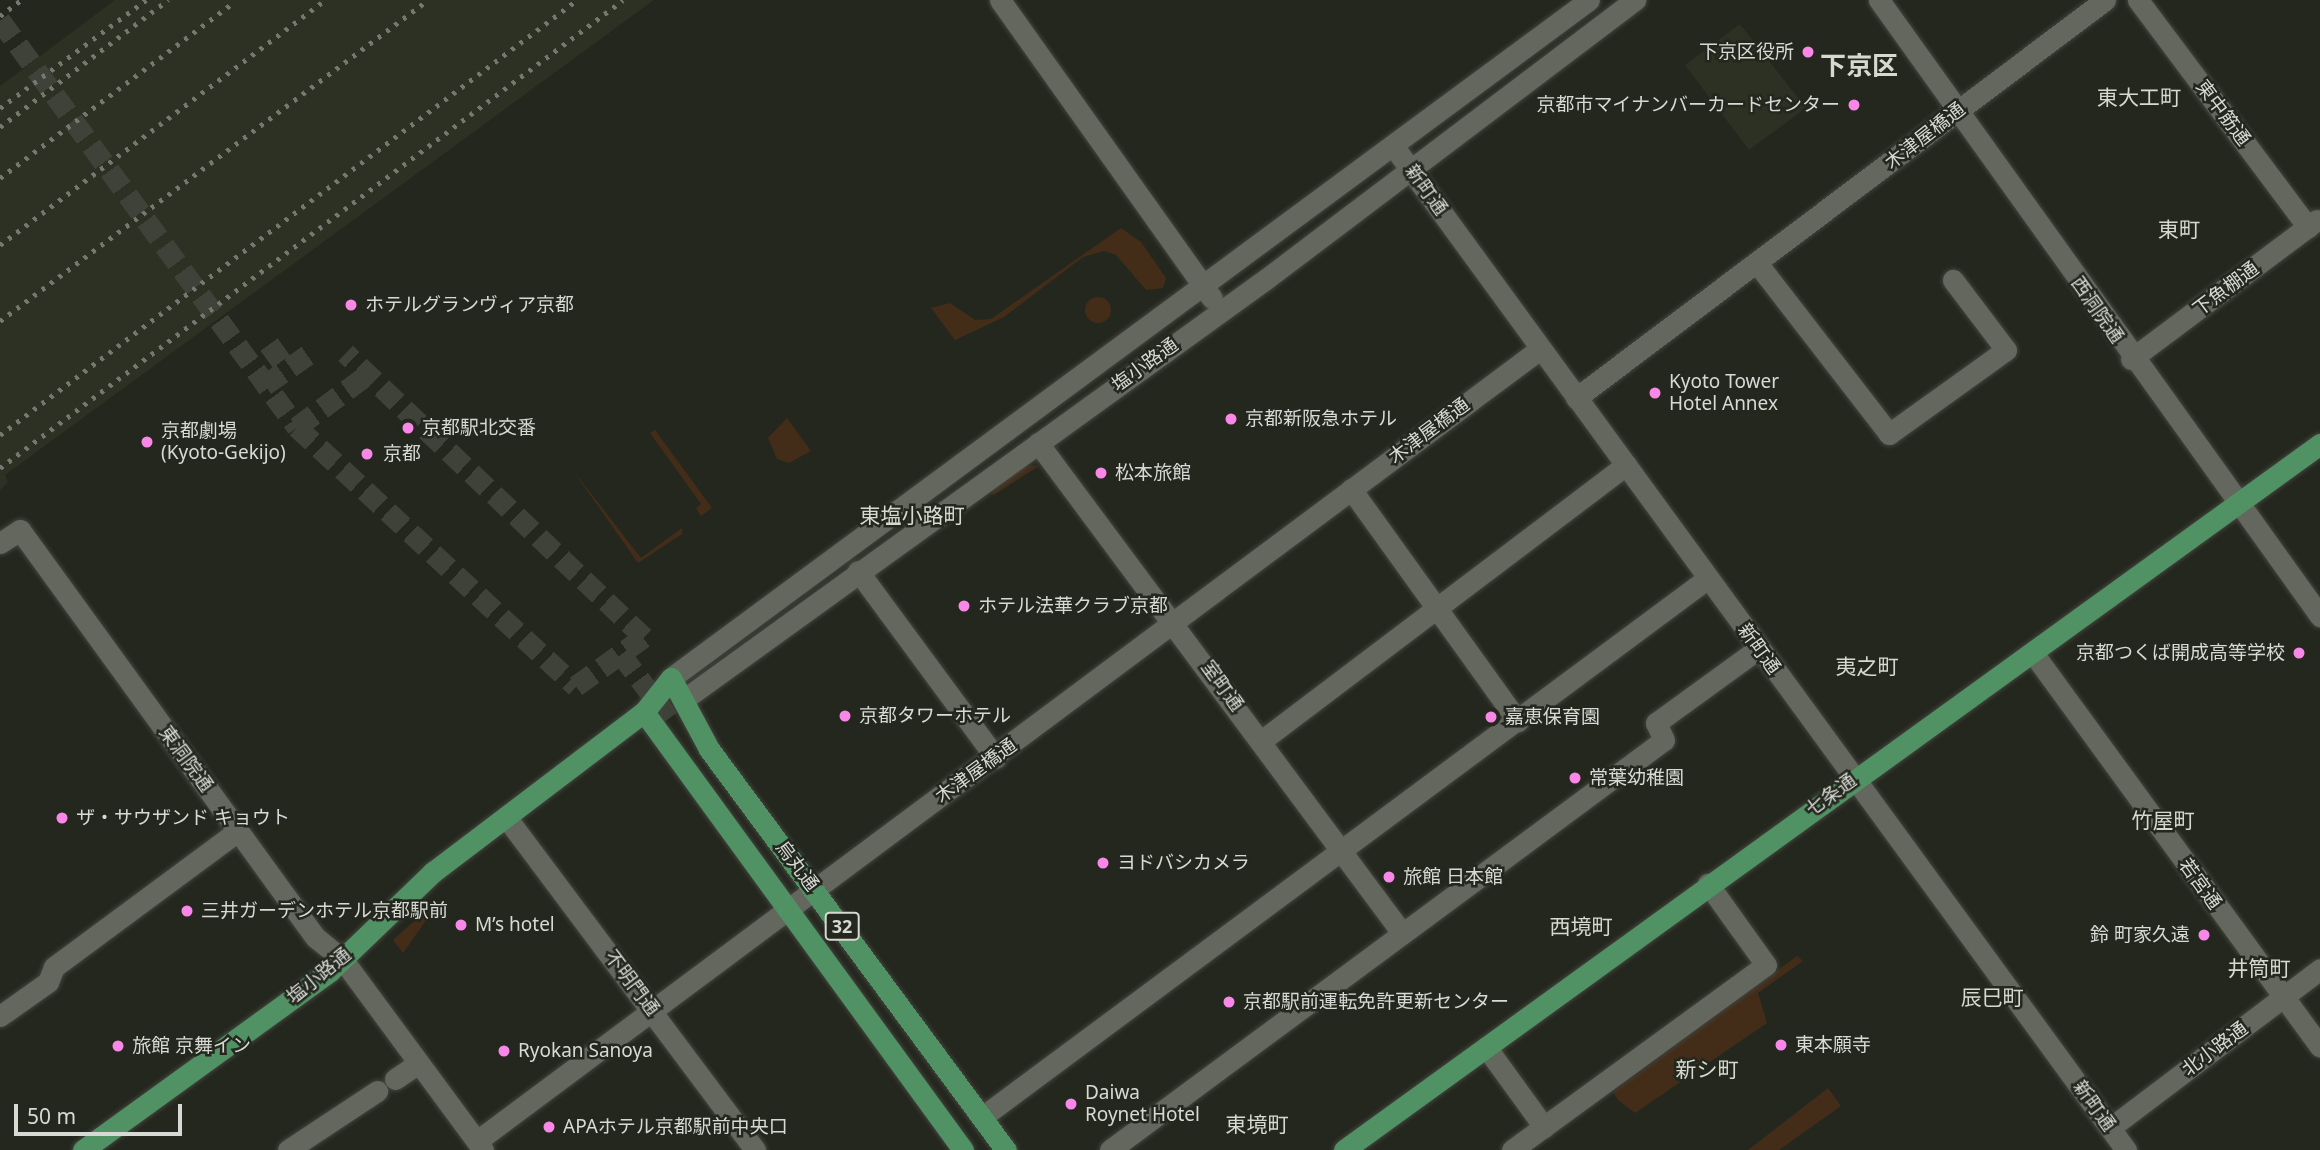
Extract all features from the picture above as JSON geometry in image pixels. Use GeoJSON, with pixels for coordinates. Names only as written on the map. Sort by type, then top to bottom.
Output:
{"type":"FeatureCollection","features":[{"type":"Feature","properties":{"kind":"main road","name":"七条通"},"geometry":{"type":"LineString","coordinates":[[1344,1150],[1708,884],[2320,444]]}},
{"type":"Feature","properties":{"kind":"main road","name":"烏丸通"},"geometry":{"type":"LineString","coordinates":[[671,678],[709,749],[1006,1150]]}},
{"type":"Feature","properties":{"kind":"main road","name":"塩小路通"},"geometry":{"type":"LineString","coordinates":[[83,1150],[343,960],[424,880],[645,712],[671,678]]}},
{"type":"Feature","properties":{"kind":"main road","name":"塩小路通"},"geometry":{"type":"LineString","coordinates":[[645,712],[683,700]]}},
{"type":"Feature","properties":{"kind":"main road","name":"烏丸通"},"geometry":{"type":"LineString","coordinates":[[645,712],[788,906],[962,1150]]}},
{"type":"Feature","properties":{"kind":"street"},"geometry":{"type":"LineString","coordinates":[[1000,0],[1222,310]]}},
{"type":"Feature","properties":{"kind":"street","name":"塩小路通"},"geometry":{"type":"LineString","coordinates":[[671,678],[1205,288],[1589,0]]}},
{"type":"Feature","properties":{"kind":"street","name":"塩小路通"},"geometry":{"type":"LineString","coordinates":[[683,700],[1222,310],[1635,0]]}},
{"type":"Feature","properties":{"kind":"street","name":"西洞院通"},"geometry":{"type":"LineString","coordinates":[[1879,0],[2131,359],[2320,617]]}},
{"type":"Feature","properties":{"kind":"street","name":"木津屋橋通"},"geometry":{"type":"LineString","coordinates":[[1576,398],[2105,0]]}},
{"type":"Feature","properties":{"kind":"street","name":"東中筋通"},"geometry":{"type":"LineString","coordinates":[[2138,0],[2314,222]]}},
{"type":"Feature","properties":{"kind":"street","name":"新町通"},"geometry":{"type":"LineString","coordinates":[[1394,147],[2126,1150]]}},
{"type":"Feature","properties":{"kind":"street","name":"下魚棚通"},"geometry":{"type":"LineString","coordinates":[[2131,359],[2314,222]]}},
{"type":"Feature","properties":{"kind":"street"},"geometry":{"type":"LineString","coordinates":[[1757,263],[1889,435],[2006,350],[1953,280]]}},
{"type":"Feature","properties":{"kind":"street","name":"木津屋橋通"},"geometry":{"type":"LineString","coordinates":[[480,1145],[788,906],[996,758],[1172,619],[1540,349]]}},
{"type":"Feature","properties":{"kind":"street","name":"室町通"},"geometry":{"type":"LineString","coordinates":[[1038,443],[1172,619],[1402,933]]}},
{"type":"Feature","properties":{"kind":"street"},"geometry":{"type":"LineString","coordinates":[[1261,741],[1626,466]]}},
{"type":"Feature","properties":{"kind":"street"},"geometry":{"type":"LineString","coordinates":[[1351,489],[1518,721]]}},
{"type":"Feature","properties":{"kind":"street","name":"東洞院通"},"geometry":{"type":"LineString","coordinates":[[0,543],[20,530],[315,937],[343,960],[480,1145]]}},
{"type":"Feature","properties":{"kind":"street"},"geometry":{"type":"LineString","coordinates":[[859,571],[996,758]]}},
{"type":"Feature","properties":{"kind":"street"},"geometry":{"type":"LineString","coordinates":[[982,1117],[1708,578]]}},
{"type":"Feature","properties":{"kind":"street"},"geometry":{"type":"LineString","coordinates":[[1110,1150],[1664,740],[1656,723],[1758,649]]}},
{"type":"Feature","properties":{"kind":"street","name":"若宮通"},"geometry":{"type":"LineString","coordinates":[[2032,653],[2320,1046]]}},
{"type":"Feature","properties":{"kind":"street","name":"不明門通"},"geometry":{"type":"LineString","coordinates":[[506,817],[755,1150]]}},
{"type":"Feature","properties":{"kind":"street"},"geometry":{"type":"LineString","coordinates":[[0,1016],[48,982],[54,967],[73,952],[238,831]]}},
{"type":"Feature","properties":{"kind":"street"},"geometry":{"type":"LineString","coordinates":[[1512,1150],[1766,965],[1708,884]]}},
{"type":"Feature","properties":{"kind":"street","name":"北小路通"},"geometry":{"type":"LineString","coordinates":[[2110,1128],[2320,969]]}},
{"type":"Feature","properties":{"kind":"street"},"geometry":{"type":"LineString","coordinates":[[1486,1047],[1544,1127]]}},
{"type":"Feature","properties":{"kind":"street"},"geometry":{"type":"LineString","coordinates":[[395,1079],[417,1063]]}},
{"type":"Feature","properties":{"kind":"street"},"geometry":{"type":"LineString","coordinates":[[288,1150],[377,1091]]}},
{"type":"Feature","properties":{"kind":"shaded area"},"geometry":{"type":"Polygon","coordinates":[[[115,0],[654,0],[5,475],[8,482],[0,490],[0,86],[115,0]]]}},
{"type":"Feature","properties":{"kind":"shaded area"},"geometry":{"type":"Polygon","coordinates":[[[1740,24],[1806,108],[1749,150],[1685,65],[1740,24]]]}},
{"type":"Feature","properties":{"kind":"shaded area"},"geometry":{"type":"Polygon","coordinates":[[[1121,228],[1141,242],[1166,278],[1163,288],[1146,290],[1116,255],[1104,251],[1083,257],[1004,317],[955,340],[931,308],[950,303],[975,320],[991,319],[1121,228]]]}},
{"type":"Feature","properties":{"kind":"shaded area"},"geometry":{"type":"Polygon","coordinates":[[[1098,297],[1107,301],[1111,310],[1107,319],[1098,323],[1089,319],[1085,310],[1089,301],[1098,297]]]}},
{"type":"Feature","properties":{"kind":"shaded area"},"geometry":{"type":"Polygon","coordinates":[[[787,418],[811,451],[789,463],[777,459],[768,438],[787,418]]]}},
{"type":"Feature","properties":{"kind":"shaded area"},"geometry":{"type":"Polygon","coordinates":[[[655,430],[712,508],[701,516],[696,508],[701,504],[650,433],[655,430]]]}},
{"type":"Feature","properties":{"kind":"shaded area"},"geometry":{"type":"Polygon","coordinates":[[[1023,465],[1039,466],[994,495],[989,489],[1023,465]]]}},
{"type":"Feature","properties":{"kind":"shaded area"},"geometry":{"type":"Polygon","coordinates":[[[572,469],[641,558],[682,528],[682,534],[638,563],[572,469]]]}},
{"type":"Feature","properties":{"kind":"shaded area"},"geometry":{"type":"Polygon","coordinates":[[[428,909],[432,912],[403,953],[393,940],[428,909]]]}},
{"type":"Feature","properties":{"kind":"shaded area"},"geometry":{"type":"Polygon","coordinates":[[[1797,956],[1803,961],[1758,993],[1767,1023],[1635,1113],[1618,1100],[1613,1092],[1797,956]]]}},
{"type":"Feature","properties":{"kind":"shaded area"},"geometry":{"type":"Polygon","coordinates":[[[1828,1088],[1841,1106],[1779,1150],[1748,1150],[1828,1088]]]}},
{"type":"Feature","properties":{"kind":"tunnel"},"geometry":{"type":"LineString","coordinates":[[0,20],[297,427],[576,686],[644,637],[346,353]]}},
{"type":"Feature","properties":{"kind":"tunnel"},"geometry":{"type":"LineString","coordinates":[[269,344],[287,369]]}},
{"type":"Feature","properties":{"kind":"tunnel"},"geometry":{"type":"LineString","coordinates":[[265,385],[309,354]]}},
{"type":"Feature","properties":{"kind":"tunnel"},"geometry":{"type":"LineString","coordinates":[[297,427],[368,374]]}},
{"type":"Feature","properties":{"kind":"tunnel"},"geometry":{"type":"LineString","coordinates":[[621,654],[669,718]]}},
{"type":"Feature","properties":{"kind":"railway"},"geometry":{"type":"LineString","coordinates":[[0,16],[21,0]]}},
{"type":"Feature","properties":{"kind":"railway"},"geometry":{"type":"LineString","coordinates":[[0,108],[146,0]]}},
{"type":"Feature","properties":{"kind":"railway"},"geometry":{"type":"LineString","coordinates":[[0,127],[168,0]]}},
{"type":"Feature","properties":{"kind":"railway"},"geometry":{"type":"LineString","coordinates":[[0,245],[325,0]]}},
{"type":"Feature","properties":{"kind":"railway"},"geometry":{"type":"LineString","coordinates":[[0,321],[428,0]]}},
{"type":"Feature","properties":{"kind":"railway"},"geometry":{"type":"LineString","coordinates":[[0,435],[577,0]]}},
{"type":"Feature","properties":{"kind":"railway"},"geometry":{"type":"LineString","coordinates":[[0,468],[623,0]]}},
{"type":"Feature","properties":{"kind":"railway"},"geometry":{"type":"LineString","coordinates":[[0,178],[230,5]]}},
{"type":"Feature","properties":{"kind":"place","name":"下京区役所"},"geometry":{"type":"Point","coordinates":[1808,52]}},
{"type":"Feature","properties":{"kind":"place","name":"京都市マイナンバーカードセンター"},"geometry":{"type":"Point","coordinates":[1854,105]}},
{"type":"Feature","properties":{"kind":"place","name":"ホテルグランヴィア京都"},"geometry":{"type":"Point","coordinates":[351,305]}},
{"type":"Feature","properties":{"kind":"place","name":"Kyoto Tower Hotel Annex"},"geometry":{"type":"Point","coordinates":[1655,393]}},
{"type":"Feature","properties":{"kind":"place","name":"京都新阪急ホテル"},"geometry":{"type":"Point","coordinates":[1231,419]}},
{"type":"Feature","properties":{"kind":"place","name":"京都駅北交番"},"geometry":{"type":"Point","coordinates":[408,428]}},
{"type":"Feature","properties":{"kind":"place","name":"京都劇場 (Kyoto-Gekijo)"},"geometry":{"type":"Point","coordinates":[147,442]}},
{"type":"Feature","properties":{"kind":"place","name":"京都"},"geometry":{"type":"Point","coordinates":[367,454]}},
{"type":"Feature","properties":{"kind":"place","name":"松本旅館"},"geometry":{"type":"Point","coordinates":[1101,473]}},
{"type":"Feature","properties":{"kind":"place","name":"ホテル法華クラブ京都"},"geometry":{"type":"Point","coordinates":[964,606]}},
{"type":"Feature","properties":{"kind":"place","name":"京都つくば開成高等学校"},"geometry":{"type":"Point","coordinates":[2299,653]}},
{"type":"Feature","properties":{"kind":"place","name":"京都タワーホテル"},"geometry":{"type":"Point","coordinates":[845,716]}},
{"type":"Feature","properties":{"kind":"place","name":"嘉恵保育園"},"geometry":{"type":"Point","coordinates":[1491,717]}},
{"type":"Feature","properties":{"kind":"place","name":"常葉幼稚園"},"geometry":{"type":"Point","coordinates":[1575,778]}},
{"type":"Feature","properties":{"kind":"place","name":"ザ・サウザンド キョウト"},"geometry":{"type":"Point","coordinates":[62,818]}},
{"type":"Feature","properties":{"kind":"place","name":"ヨドバシカメラ"},"geometry":{"type":"Point","coordinates":[1103,863]}},
{"type":"Feature","properties":{"kind":"place","name":"旅館 日本館"},"geometry":{"type":"Point","coordinates":[1389,877]}},
{"type":"Feature","properties":{"kind":"place","name":"三井ガーデンホテル京都駅前"},"geometry":{"type":"Point","coordinates":[187,911]}},
{"type":"Feature","properties":{"kind":"place","name":"M’s hotel"},"geometry":{"type":"Point","coordinates":[461,925]}},
{"type":"Feature","properties":{"kind":"place","name":"鈴 町家久遠"},"geometry":{"type":"Point","coordinates":[2204,935]}},
{"type":"Feature","properties":{"kind":"place","name":"京都駅前運転免許更新センター"},"geometry":{"type":"Point","coordinates":[1229,1002]}},
{"type":"Feature","properties":{"kind":"place","name":"東本願寺"},"geometry":{"type":"Point","coordinates":[1781,1045]}},
{"type":"Feature","properties":{"kind":"place","name":"旅館 京舞イン"},"geometry":{"type":"Point","coordinates":[118,1046]}},
{"type":"Feature","properties":{"kind":"place","name":"Ryokan Sanoya"},"geometry":{"type":"Point","coordinates":[504,1051]}},
{"type":"Feature","properties":{"kind":"place","name":"Daiwa Roynet Hotel"},"geometry":{"type":"Point","coordinates":[1071,1104]}},
{"type":"Feature","properties":{"kind":"place","name":"APAホテル京都駅前中央口"},"geometry":{"type":"Point","coordinates":[549,1127]}},
{"type":"Feature","properties":{"kind":"district","name":"下京区"},"geometry":{"type":"Point","coordinates":[1859,66]}},
{"type":"Feature","properties":{"kind":"district","name":"東大工町"},"geometry":{"type":"Point","coordinates":[2139,97]}},
{"type":"Feature","properties":{"kind":"district","name":"東町"},"geometry":{"type":"Point","coordinates":[2179,229]}},
{"type":"Feature","properties":{"kind":"district","name":"東塩小路町"},"geometry":{"type":"Point","coordinates":[912,515]}},
{"type":"Feature","properties":{"kind":"district","name":"夷之町"},"geometry":{"type":"Point","coordinates":[1867,666]}},
{"type":"Feature","properties":{"kind":"district","name":"竹屋町"},"geometry":{"type":"Point","coordinates":[2163,820]}},
{"type":"Feature","properties":{"kind":"district","name":"西境町"},"geometry":{"type":"Point","coordinates":[1581,926]}},
{"type":"Feature","properties":{"kind":"district","name":"井筒町"},"geometry":{"type":"Point","coordinates":[2259,968]}},
{"type":"Feature","properties":{"kind":"district","name":"辰巳町"},"geometry":{"type":"Point","coordinates":[1992,997]}},
{"type":"Feature","properties":{"kind":"district","name":"新シ町"},"geometry":{"type":"Point","coordinates":[1707,1069]}},
{"type":"Feature","properties":{"kind":"district","name":"東境町"},"geometry":{"type":"Point","coordinates":[1257,1124]}}]}
